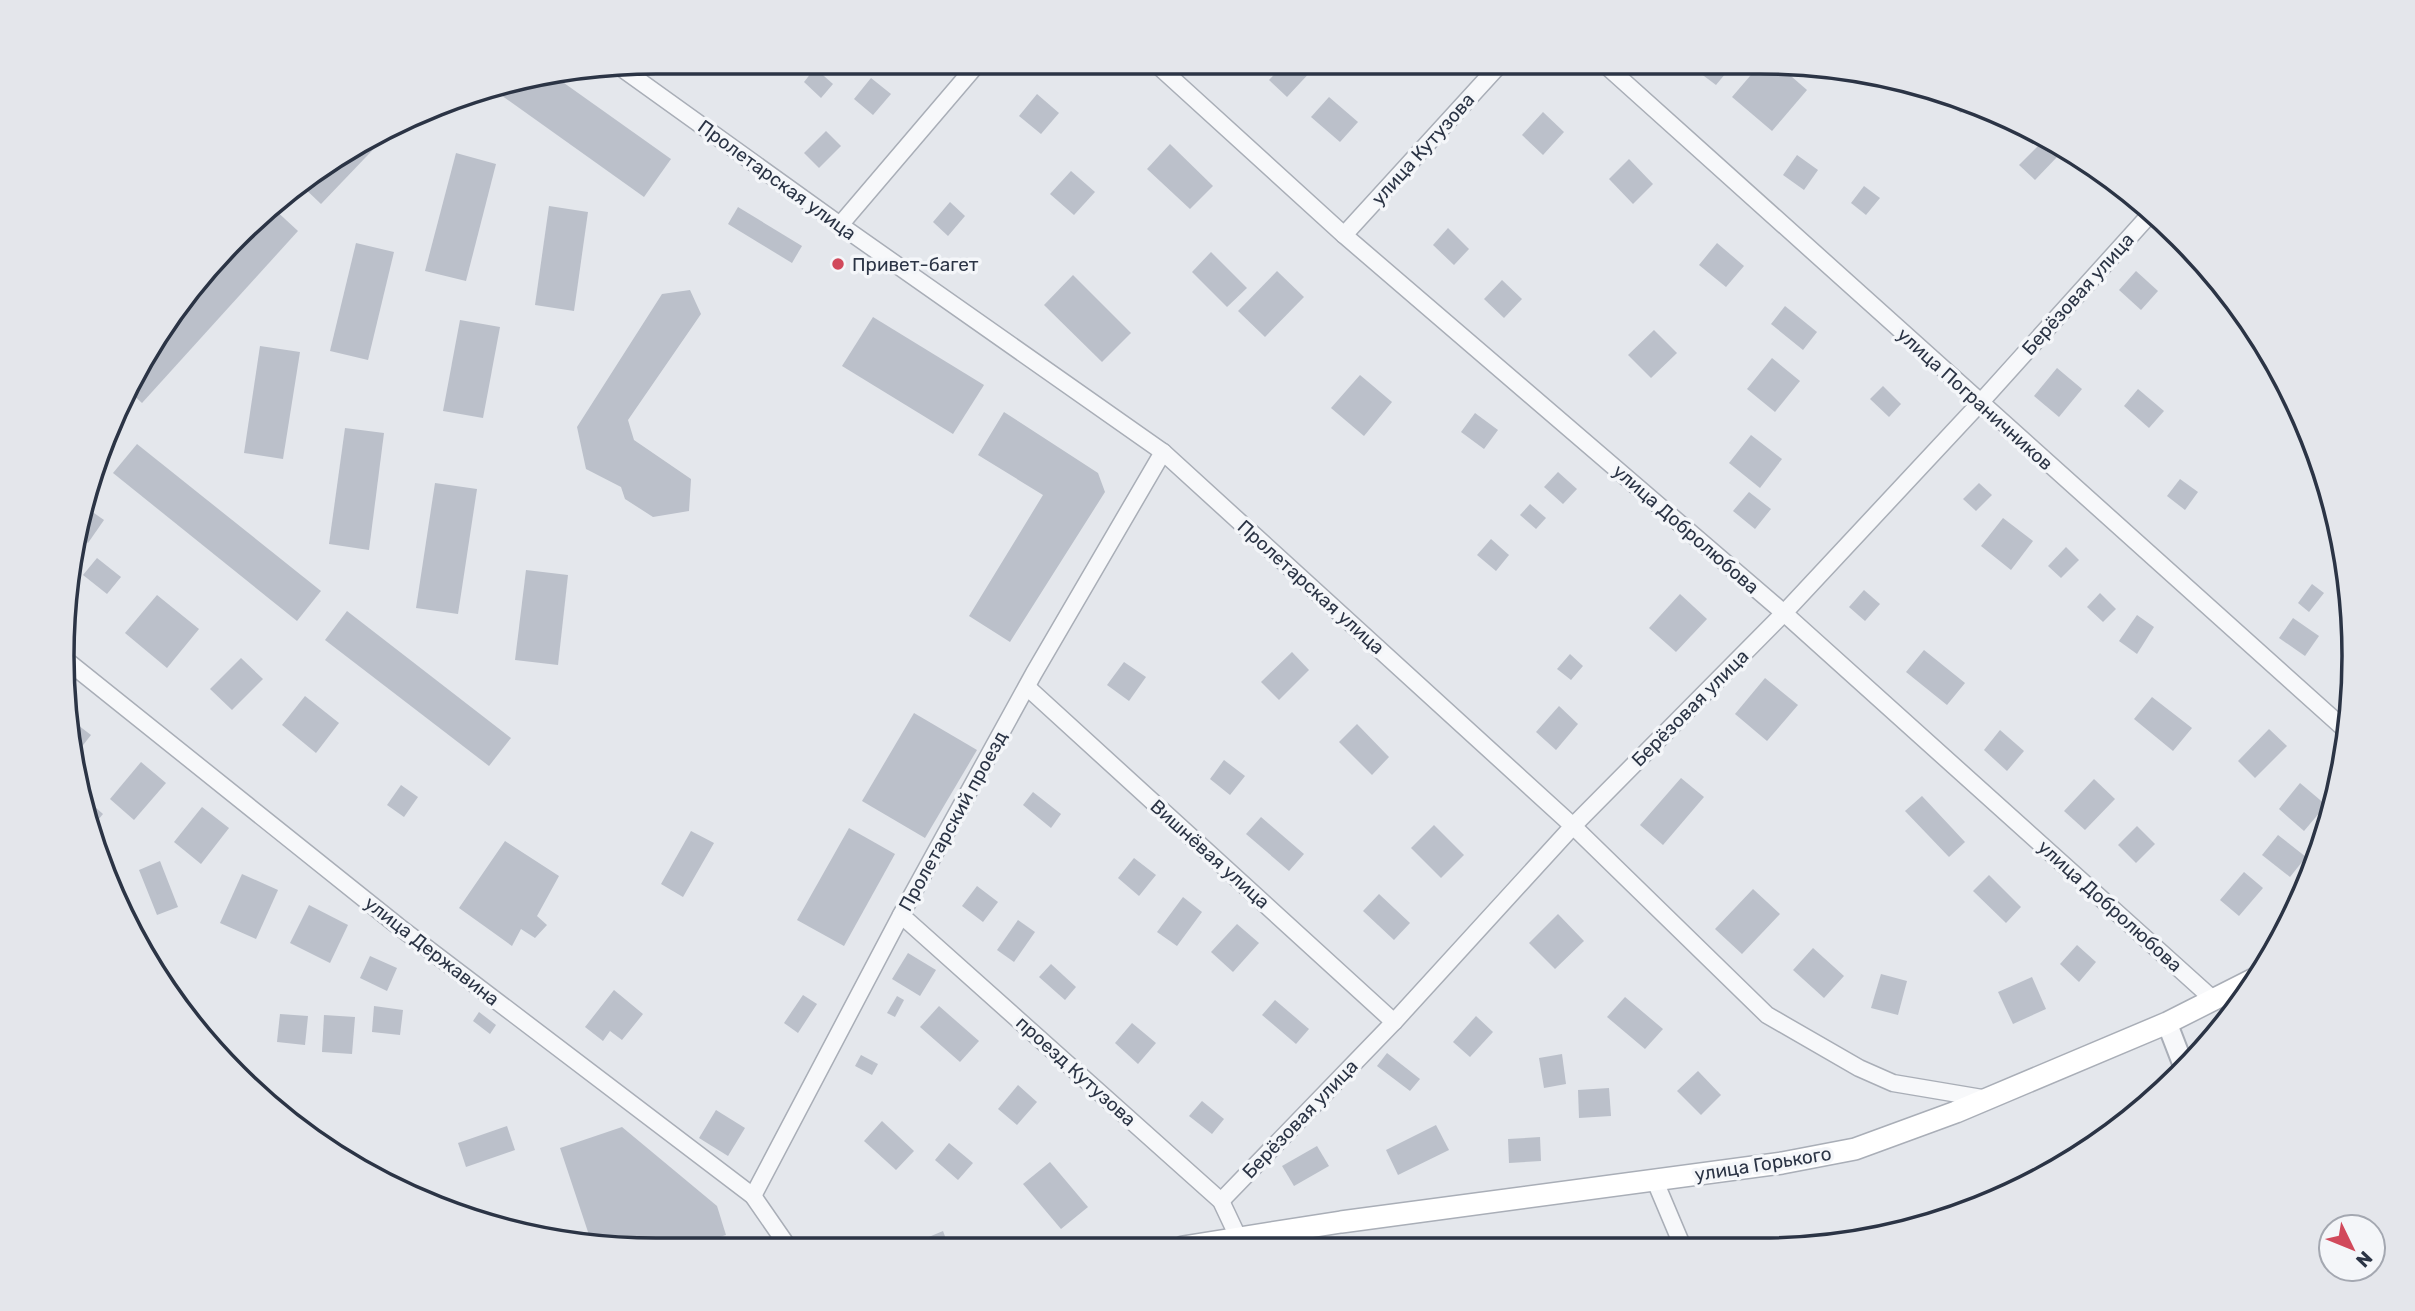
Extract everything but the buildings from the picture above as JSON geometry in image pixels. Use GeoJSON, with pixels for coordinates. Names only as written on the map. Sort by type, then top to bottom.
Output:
{"type":"FeatureCollection","features":[{"type":"Feature","properties":{"kind":"main road","name":"улица Горького"},"geometry":{"type":"LineString","coordinates":[[1232,1238],[1782,1163],[1855,1149],[1988,1099],[2167,1023],[2236,989]]}},
{"type":"Feature","properties":{"kind":"street"},"geometry":{"type":"LineString","coordinates":[[840,225],[969,74]]}},
{"type":"Feature","properties":{"kind":"street","name":"улица Добролюбова"},"geometry":{"type":"LineString","coordinates":[[1167,74],[1344,236],[1784,613],[2215,1001]]}},
{"type":"Feature","properties":{"kind":"street","name":"улица Кутузова"},"geometry":{"type":"LineString","coordinates":[[1344,236],[1491,74]]}},
{"type":"Feature","properties":{"kind":"street","name":"улица Пограничников"},"geometry":{"type":"LineString","coordinates":[[1615,74],[2338,724]]}},
{"type":"Feature","properties":{"kind":"street","name":"Пролетарская улица"},"geometry":{"type":"LineString","coordinates":[[631,75],[1163,452],[1573,826],[1767,1015],[1858,1068],[1893,1083],[1988,1099]]}},
{"type":"Feature","properties":{"kind":"street","name":"Берёзовая улица"},"geometry":{"type":"LineString","coordinates":[[1222,1201],[1394,1022],[1573,826],[1784,613],[1980,403],[2145,220]]}},
{"type":"Feature","properties":{"kind":"street","name":"Пролетарский проезд"},"geometry":{"type":"LineString","coordinates":[[753,1196],[901,915],[1027,687],[1163,452]]}},
{"type":"Feature","properties":{"kind":"street","name":"улица Державина"},"geometry":{"type":"LineString","coordinates":[[74,667],[398,926],[753,1196],[782,1238]]}},
{"type":"Feature","properties":{"kind":"street","name":"Вишнёвая улица"},"geometry":{"type":"LineString","coordinates":[[1027,687],[1394,1022]]}},
{"type":"Feature","properties":{"kind":"street","name":"проезд Кутузова"},"geometry":{"type":"LineString","coordinates":[[901,915],[1222,1201],[1238,1237]]}},
{"type":"Feature","properties":{"kind":"street"},"geometry":{"type":"LineString","coordinates":[[2167,1023],[2180,1057]]}},
{"type":"Feature","properties":{"kind":"street"},"geometry":{"type":"LineString","coordinates":[[1655,1181],[1679,1238]]}},
{"type":"Feature","properties":{"kind":"place","name":"Привет-багет"},"geometry":{"type":"Point","coordinates":[838,264]}}]}
